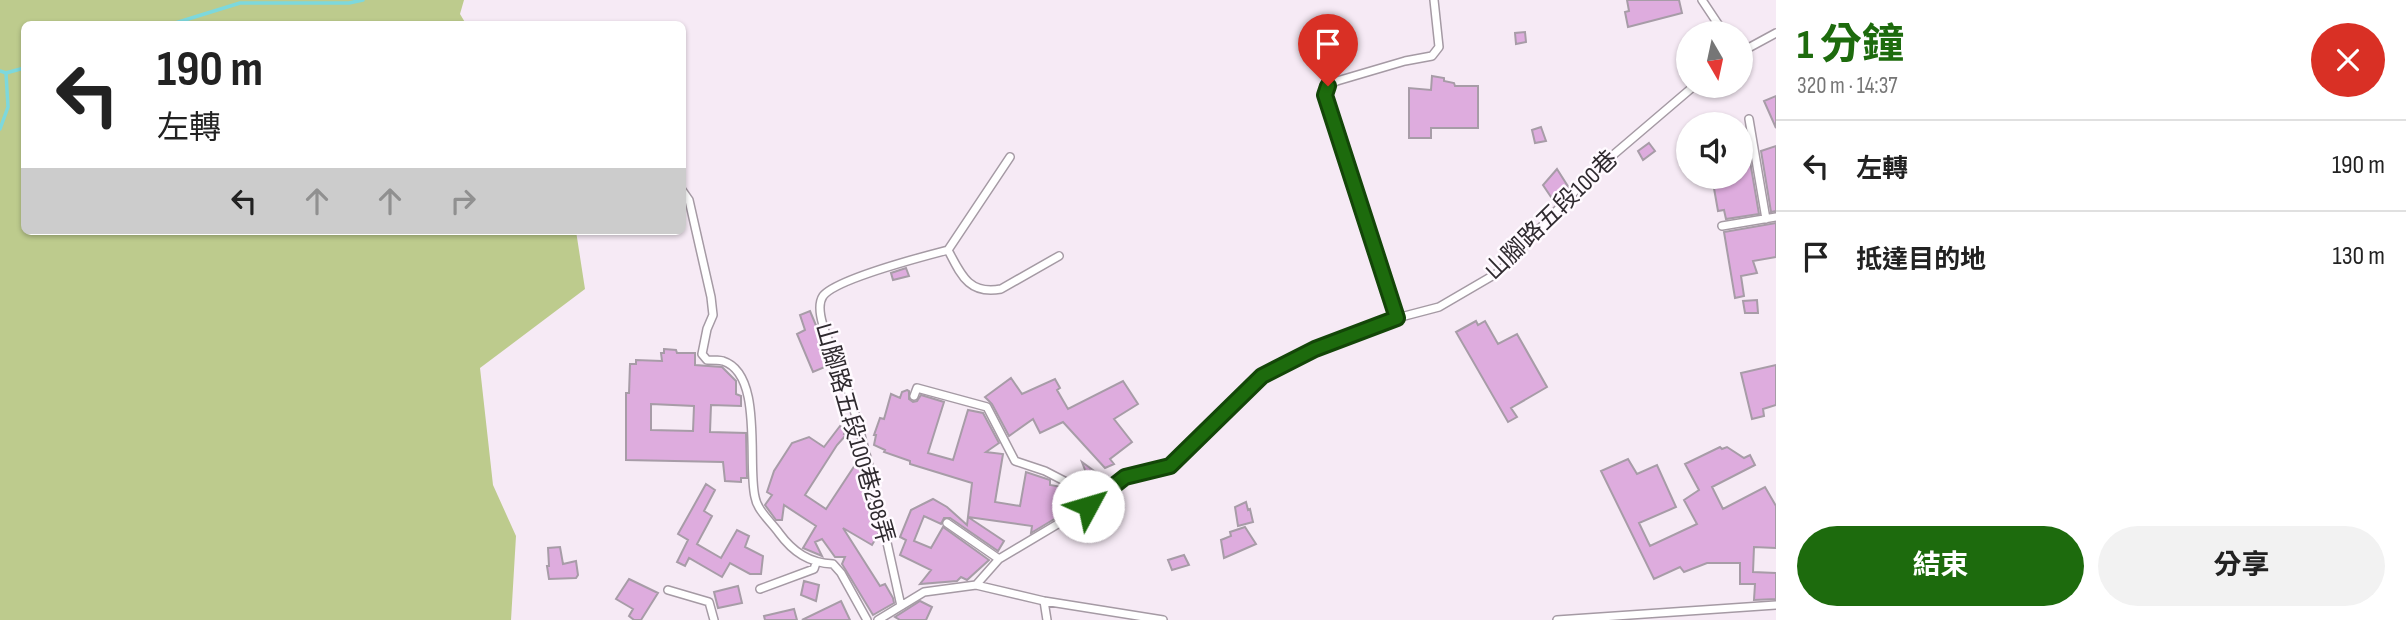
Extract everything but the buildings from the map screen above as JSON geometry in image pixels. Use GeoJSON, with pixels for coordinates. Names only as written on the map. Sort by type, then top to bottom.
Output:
{"type":"FeatureCollection","features":[{"type":"Feature","properties":{"kind":"lane"},"geometry":{"type":"LineString","coordinates":[[1397,318],[1325,95],[1328,86],[1337,81],[1432,56],[1439,47],[1434,0]]}},
{"type":"Feature","properties":{"kind":"lane"},"geometry":{"type":"LineString","coordinates":[[1702,0],[1716,21]]}},
{"type":"Feature","properties":{"kind":"lane"},"geometry":{"type":"LineString","coordinates":[[1754,45],[1776,33]]}},
{"type":"Feature","properties":{"kind":"lane","name":"山腳路五段100巷"},"geometry":{"type":"LineString","coordinates":[[976,585],[999,559],[1088,506],[1125,477],[1170,466],[1262,376],[1315,349],[1397,318],[1439,307],[1499,272],[1592,173],[1680,98]]}},
{"type":"Feature","properties":{"kind":"lane"},"geometry":{"type":"LineString","coordinates":[[1753,143],[1766,219]]}},
{"type":"Feature","properties":{"kind":"lane"},"geometry":{"type":"LineString","coordinates":[[1010,157],[948,250],[961,276],[980,289],[990,291],[1001,289],[1059,256]]}},
{"type":"Feature","properties":{"kind":"lane"},"geometry":{"type":"LineString","coordinates":[[686,196],[713,315],[702,354],[707,360],[724,361],[744,382],[750,409],[755,501],[785,541],[816,563],[833,564],[841,573],[867,620]]}},
{"type":"Feature","properties":{"kind":"lane"},"geometry":{"type":"LineString","coordinates":[[1722,226],[1776,217]]}},
{"type":"Feature","properties":{"kind":"lane","name":"山腳路五段100巷298弄"},"geometry":{"type":"LineString","coordinates":[[901,606],[870,467],[844,377],[824,329],[820,307],[822,297],[832,289],[897,262],[948,250]]}},
{"type":"Feature","properties":{"kind":"lane"},"geometry":{"type":"LineString","coordinates":[[914,396],[917,388],[987,407],[1015,461],[1045,471],[1074,486],[1088,506]]}},
{"type":"Feature","properties":{"kind":"lane"},"geometry":{"type":"LineString","coordinates":[[947,523],[999,559]]}},
{"type":"Feature","properties":{"kind":"lane"},"geometry":{"type":"LineString","coordinates":[[760,589],[814,569],[816,563]]}},
{"type":"Feature","properties":{"kind":"lane"},"geometry":{"type":"LineString","coordinates":[[878,620],[924,592],[976,585],[1044,601],[1163,620]]}},
{"type":"Feature","properties":{"kind":"lane"},"geometry":{"type":"LineString","coordinates":[[668,590],[709,602],[714,620]]}},
{"type":"Feature","properties":{"kind":"lane"},"geometry":{"type":"LineString","coordinates":[[1044,601],[1047,620]]}},
{"type":"Feature","properties":{"kind":"lane"},"geometry":{"type":"LineString","coordinates":[[1558,620],[1776,606]]}},
{"type":"Feature","properties":{"kind":"green space"},"geometry":{"type":"Polygon","coordinates":[[[0,0],[464,0],[460,14],[464,21],[21,21],[21,235],[577,235],[585,289],[480,368],[493,485],[516,536],[511,620],[0,620],[0,0]]]}},
{"type":"Feature","properties":{"kind":"waterway"},"geometry":{"type":"LineString","coordinates":[[182,21],[240,3],[349,3],[363,0]]}},
{"type":"Feature","properties":{"kind":"waterway"},"geometry":{"type":"LineString","coordinates":[[0,71],[6,73],[21,69]]}},
{"type":"Feature","properties":{"kind":"waterway"},"geometry":{"type":"LineString","coordinates":[[0,129],[8,107],[6,73]]}},
{"type":"Feature","properties":{"kind":"route"},"geometry":{"type":"LineString","coordinates":[[1088,506],[1125,477],[1170,466],[1262,376],[1315,349],[1397,318],[1325,95],[1328,86]]}}]}
